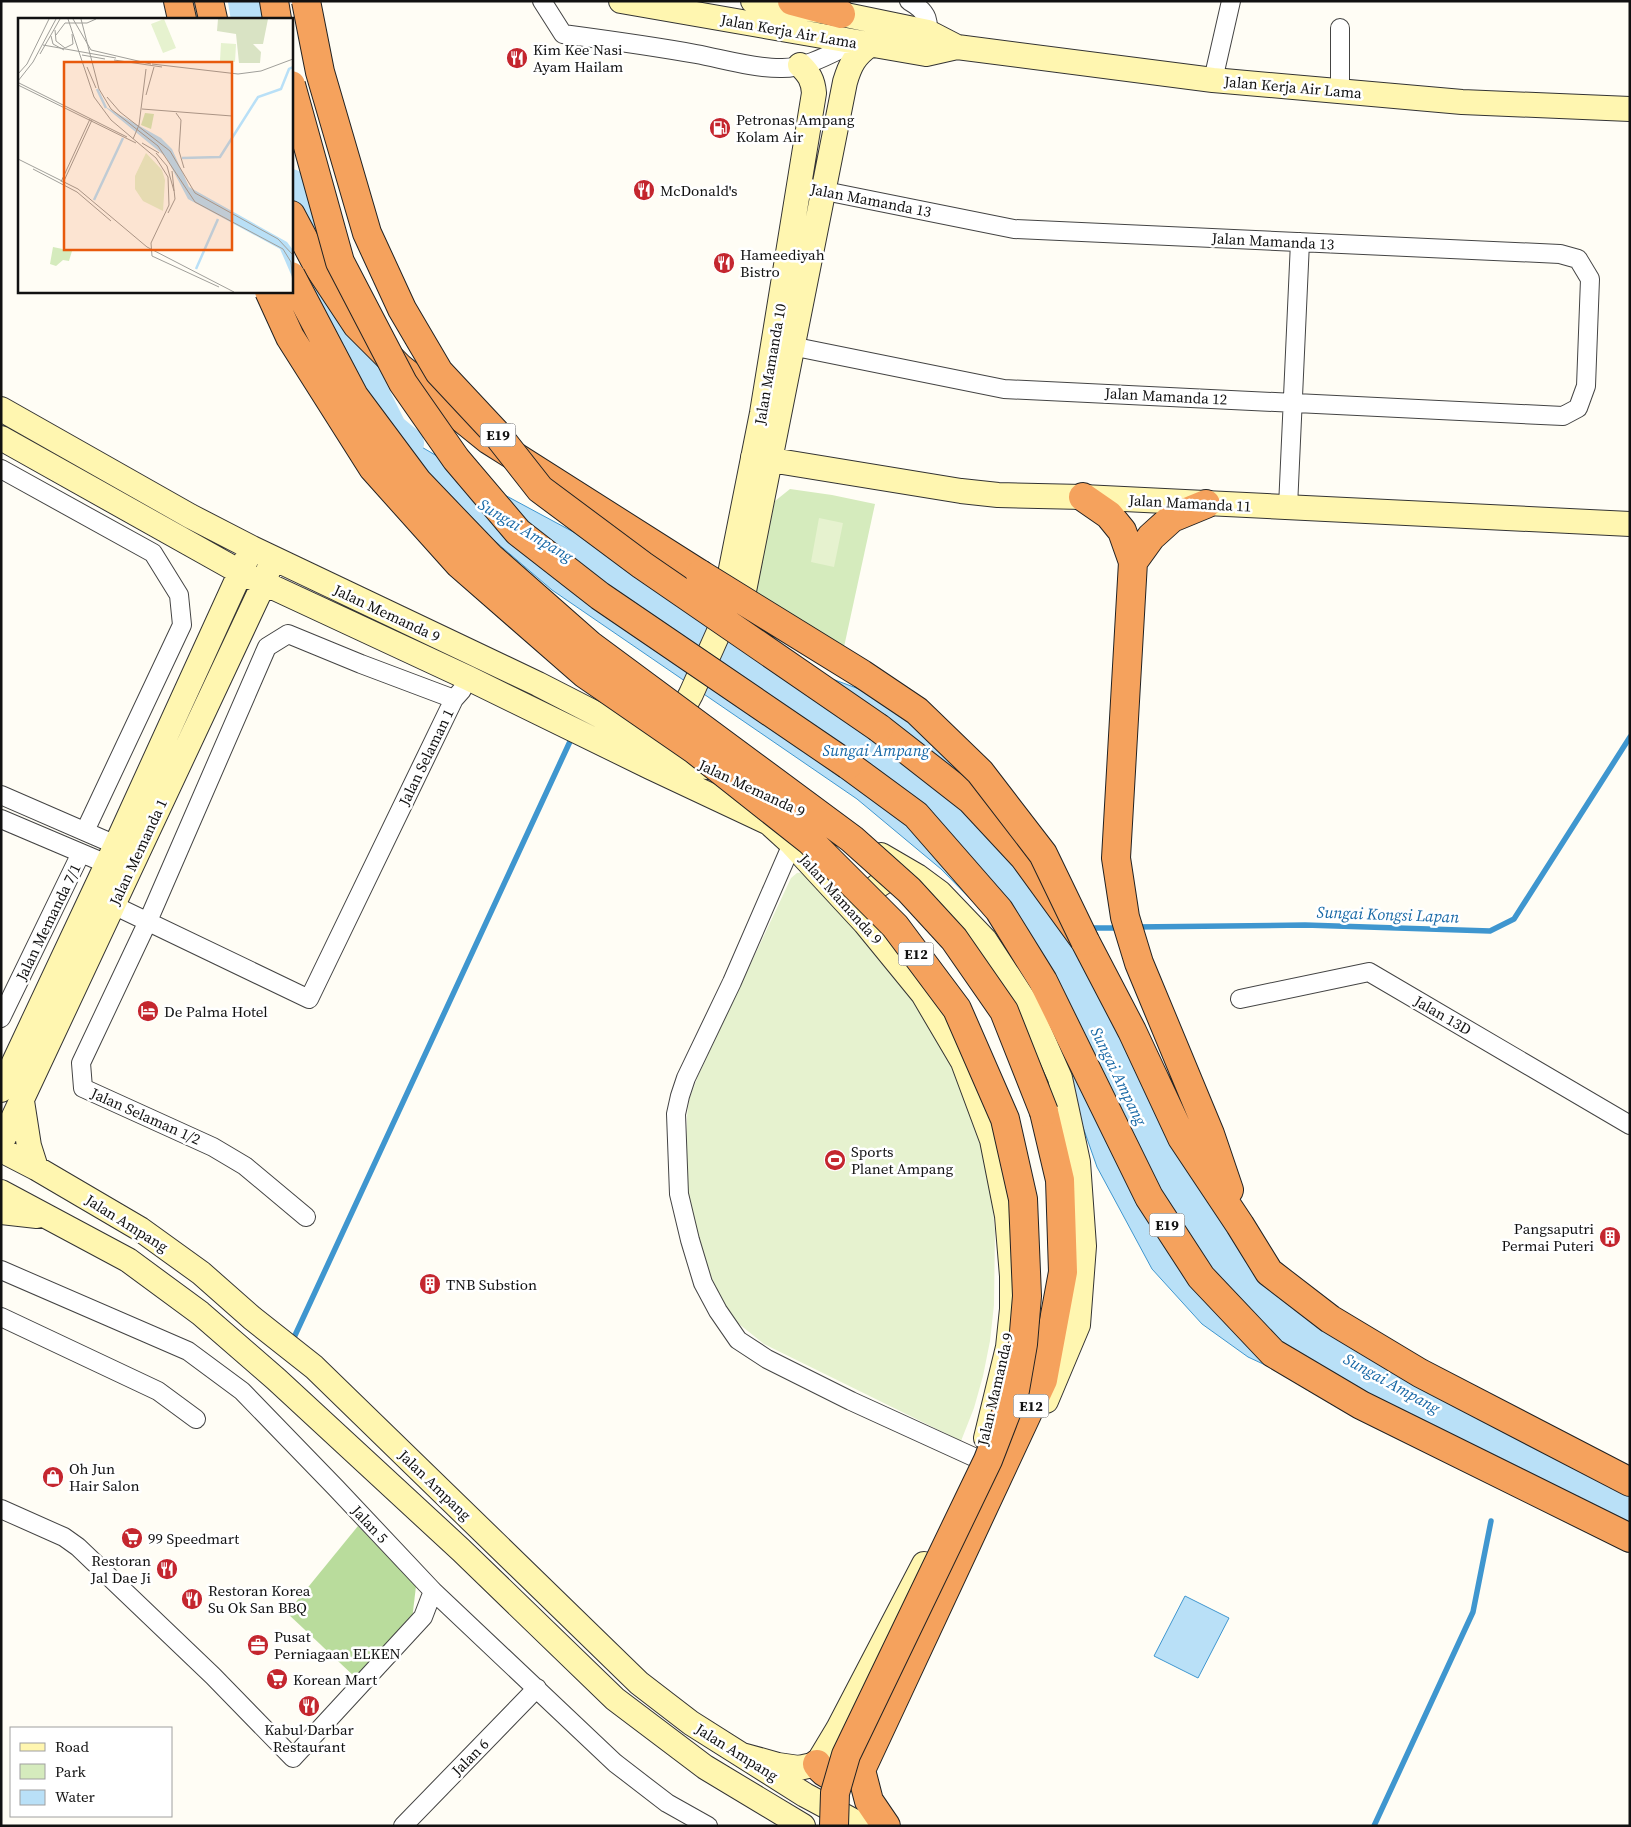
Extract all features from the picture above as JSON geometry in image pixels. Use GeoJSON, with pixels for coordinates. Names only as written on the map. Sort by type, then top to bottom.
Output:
{"type":"FeatureCollection","features":[{"type":"Feature","properties":{"kind":"highway"},"geometry":{"type":"LineString","coordinates":[[178,1],[182,18]]}},
{"type":"Feature","properties":{"kind":"highway"},"geometry":{"type":"LineString","coordinates":[[209,1],[213,18]]}},
{"type":"Feature","properties":{"kind":"highway"},"geometry":{"type":"LineString","coordinates":[[274,1],[277,18]]}},
{"type":"Feature","properties":{"kind":"highway","name":"E19"},"geometry":{"type":"LineString","coordinates":[[306,1],[320,72],[367,233],[402,309],[439,372],[496,433],[540,488],[642,565],[879,728],[971,800],[1024,857],[1085,941],[1132,1031],[1182,1138],[1269,1272],[1330,1320],[1420,1374],[1630,1482]]}},
{"type":"Feature","properties":{"kind":"highway"},"geometry":{"type":"LineString","coordinates":[[792,1],[841,14]]}},
{"type":"Feature","properties":{"kind":"highway","name":"E19"},"geometry":{"type":"LineString","coordinates":[[292,89],[340,262],[403,383],[456,459],[518,532],[600,596],[848,765],[916,815],[999,910],[1043,980],[1148,1197],[1201,1277],[1273,1352],[1360,1405],[1630,1538]]}},
{"type":"Feature","properties":{"kind":"highway"},"geometry":{"type":"LineString","coordinates":[[292,216],[318,266],[358,325],[400,368],[489,440],[862,674],[917,711],[980,772],[1043,854],[1085,941]]}},
{"type":"Feature","properties":{"kind":"highway","name":"E12"},"geometry":{"type":"LineString","coordinates":[[292,278],[354,396],[418,482],[490,557],[590,645],[852,839],[909,890],[954,939],[1004,1011],[1044,1112],[1060,1180],[1064,1272],[1043,1380],[861,1770]]}},
{"type":"Feature","properties":{"kind":"highway","name":"E12"},"geometry":{"type":"LineString","coordinates":[[269,292],[290,337],[373,468],[458,564],[585,674],[695,750],[810,841],[895,926],[957,1010],[1005,1119],[1024,1209],[1027,1296],[1023,1344],[1015,1390],[988,1460],[846,1756],[835,1793],[834,1826]]}},
{"type":"Feature","properties":{"kind":"highway"},"geometry":{"type":"LineString","coordinates":[[1083,497],[1109,515],[1122,531],[1133,562],[1116,858],[1125,917],[1139,963],[1210,1134],[1240,1225]]}},
{"type":"Feature","properties":{"kind":"highway"},"geometry":{"type":"LineString","coordinates":[[1133,562],[1151,537],[1172,518],[1206,504]]}},
{"type":"Feature","properties":{"kind":"highway"},"geometry":{"type":"LineString","coordinates":[[817,1764],[822,1771],[830,1776],[843,1777],[861,1770],[869,1801],[886,1826]]}},
{"type":"Feature","properties":{"kind":"street"},"geometry":{"type":"LineString","coordinates":[[542,1],[563,34],[760,66],[781,68],[800,65],[863,44]]}},
{"type":"Feature","properties":{"kind":"street","name":"Jalan Kerja Air Lama"},"geometry":{"type":"LineString","coordinates":[[621,1],[863,44],[927,43],[1213,80],[1462,102],[1630,109]]}},
{"type":"Feature","properties":{"kind":"street","name":"Jalan Kerja Air Lama"},"geometry":{"type":"LineString","coordinates":[[753,1],[841,14],[927,43]]}},
{"type":"Feature","properties":{"kind":"street"},"geometry":{"type":"LineString","coordinates":[[909,1],[925,13],[929,23],[927,43]]}},
{"type":"Feature","properties":{"kind":"street"},"geometry":{"type":"LineString","coordinates":[[1213,80],[1231,1]]}},
{"type":"Feature","properties":{"kind":"street"},"geometry":{"type":"LineString","coordinates":[[1340,28],[1340,91]]}},
{"type":"Feature","properties":{"kind":"street","name":"Jalan Mamanda 10"},"geometry":{"type":"LineString","coordinates":[[783,344],[823,191],[850,63],[861,51],[863,44]]}},
{"type":"Feature","properties":{"kind":"street","name":"Jalan Mamanda 10"},"geometry":{"type":"LineString","coordinates":[[656,757],[688,699],[728,612],[728,589],[762,459],[783,344],[800,186],[814,93],[813,83],[809,74],[800,65]]}},
{"type":"Feature","properties":{"kind":"street","name":"Jalan Mamanda 13"},"geometry":{"type":"LineString","coordinates":[[800,186],[1014,229],[1560,254],[1578,259],[1590,279],[1586,386],[1578,408],[1563,416]]}},
{"type":"Feature","properties":{"kind":"street"},"geometry":{"type":"LineString","coordinates":[[1288,507],[1300,242]]}},
{"type":"Feature","properties":{"kind":"street","name":"Jalan Mamanda 12"},"geometry":{"type":"LineString","coordinates":[[783,344],[1004,388],[1563,416]]}},
{"type":"Feature","properties":{"kind":"street","name":"Jalan Memanda 9"},"geometry":{"type":"LineString","coordinates":[[1,409],[190,516],[262,553],[538,684],[656,757],[769,823],[792,844]]}},
{"type":"Feature","properties":{"kind":"street","name":"Jalan Memanda 9"},"geometry":{"type":"LineString","coordinates":[[1,438],[240,572],[468,678],[656,757],[719,773],[779,798],[917,876],[940,893],[985,940],[1028,1006],[1060,1078],[1078,1162],[1084,1246],[1078,1325],[1046,1403],[993,1487]]}},
{"type":"Feature","properties":{"kind":"street","name":"Jalan Mamanda 11"},"geometry":{"type":"LineString","coordinates":[[762,459],[961,492],[998,495],[1083,497],[1630,524]]}},
{"type":"Feature","properties":{"kind":"street"},"geometry":{"type":"LineString","coordinates":[[1,469],[153,553],[179,595],[182,625],[85,831]]}},
{"type":"Feature","properties":{"kind":"street","name":"Jalan Memanda 1"},"geometry":{"type":"LineString","coordinates":[[3,1084],[111,855],[240,572],[262,553]]}},
{"type":"Feature","properties":{"kind":"street","name":"Jalan Memanda 1"},"geometry":{"type":"LineString","coordinates":[[1,1144],[264,583],[262,553]]}},
{"type":"Feature","properties":{"kind":"street"},"geometry":{"type":"LineString","coordinates":[[218,622],[240,633]]}},
{"type":"Feature","properties":{"kind":"street","name":"Jalan Selaman 1"},"geometry":{"type":"LineString","coordinates":[[113,905],[309,998],[454,698],[361,664],[288,634],[267,647],[148,921]]}},
{"type":"Feature","properties":{"kind":"street"},"geometry":{"type":"LineString","coordinates":[[454,698],[463,689],[468,678]]}},
{"type":"Feature","properties":{"kind":"street"},"geometry":{"type":"LineString","coordinates":[[688,699],[692,729],[703,752],[719,773]]}},
{"type":"Feature","properties":{"kind":"street"},"geometry":{"type":"LineString","coordinates":[[1,795],[85,831],[111,855]]}},
{"type":"Feature","properties":{"kind":"street"},"geometry":{"type":"LineString","coordinates":[[779,798],[790,815],[793,833],[792,844],[732,982],[686,1078],[676,1114],[679,1194],[690,1240],[703,1283],[718,1311],[738,1340],[767,1359],[851,1401],[978,1459]]}},
{"type":"Feature","properties":{"kind":"street"},"geometry":{"type":"LineString","coordinates":[[1,819],[81,853],[111,855]]}},
{"type":"Feature","properties":{"kind":"street","name":"Jalan Mamanda 9"},"geometry":{"type":"LineString","coordinates":[[792,844],[865,923],[923,994],[963,1062],[994,1149],[1007,1216],[1012,1276],[1012,1309],[1008,1348],[989,1429],[978,1459],[838,1729],[817,1764]]}},
{"type":"Feature","properties":{"kind":"street","name":"Jalan Memanda 7/1"},"geometry":{"type":"LineString","coordinates":[[1,1018],[81,853]]}},
{"type":"Feature","properties":{"kind":"street"},"geometry":{"type":"LineString","coordinates":[[865,923],[865,905],[873,889],[892,878],[905,875],[917,876]]}},
{"type":"Feature","properties":{"kind":"street","name":"Jalan Selaman 1/2"},"geometry":{"type":"LineString","coordinates":[[148,921],[81,1063],[83,1088],[204,1142],[245,1166],[306,1217]]}},
{"type":"Feature","properties":{"kind":"street"},"geometry":{"type":"LineString","coordinates":[[44,931],[70,942]]}},
{"type":"Feature","properties":{"kind":"street","name":"Jalan 13D"},"geometry":{"type":"LineString","coordinates":[[1240,998],[1368,972],[1630,1125]]}},
{"type":"Feature","properties":{"kind":"street"},"geometry":{"type":"LineString","coordinates":[[22,1101],[29,1146],[36,1168]]}},
{"type":"Feature","properties":{"kind":"street","name":"Jalan Ampang"},"geometry":{"type":"LineString","coordinates":[[1,1150],[36,1168],[140,1230],[201,1272],[252,1318],[314,1367],[639,1683],[691,1723],[805,1795],[863,1826]]}},
{"type":"Feature","properties":{"kind":"street","name":"Jalan Ampang"},"geometry":{"type":"LineString","coordinates":[[1,1192],[128,1260],[200,1313],[276,1379],[461,1550],[614,1699],[705,1767],[803,1826]]}},
{"type":"Feature","properties":{"kind":"street"},"geometry":{"type":"LineString","coordinates":[[1,1212],[49,1217]]}},
{"type":"Feature","properties":{"kind":"street","name":"Jalan 5"},"geometry":{"type":"LineString","coordinates":[[1,1270],[188,1351],[242,1390],[433,1591],[615,1763],[667,1803],[708,1826]]}},
{"type":"Feature","properties":{"kind":"street"},"geometry":{"type":"LineString","coordinates":[[1,1317],[158,1390],[196,1420]]}},
{"type":"Feature","properties":{"kind":"street"},"geometry":{"type":"LineString","coordinates":[[1,1509],[64,1537],[78,1547],[213,1676],[293,1758],[423,1617],[433,1591]]}},
{"type":"Feature","properties":{"kind":"street","name":"Jalan 6"},"geometry":{"type":"LineString","coordinates":[[403,1826],[537,1688]]}},
{"type":"Feature","properties":{"kind":"street"},"geometry":{"type":"LineString","coordinates":[[742,1755],[778,1765],[799,1768],[817,1764]]}},
{"type":"Feature","properties":{"kind":"green space"},"geometry":{"type":"Polygon","coordinates":[[[790,489],[875,504],[844,647],[751,611],[775,501],[790,489]]]}},
{"type":"Feature","properties":{"kind":"green space"},"geometry":{"type":"Polygon","coordinates":[[[819,518],[843,523],[834,567],[811,562],[819,518]]]}},
{"type":"Feature","properties":{"kind":"green space","name":"Sports Planet Ampang"},"geometry":{"type":"Polygon","coordinates":[[[804,872],[845,907],[948,1044],[982,1148],[991,1189],[995,1231],[994,1305],[990,1341],[983,1376],[974,1408],[961,1441],[764,1344],[734,1320],[713,1288],[685,1200],[689,1100],[698,1076],[791,878],[797,873],[804,872]]]}},
{"type":"Feature","properties":{"kind":"green space"},"geometry":{"type":"Polygon","coordinates":[[[358,1526],[416,1586],[412,1620],[356,1678],[287,1613],[358,1526]]]}},
{"type":"Feature","properties":{"kind":"water","name":"Sungai Ampang"},"geometry":{"type":"Polygon","coordinates":[[[391,429],[488,486],[618,556],[811,671],[899,704],[940,736],[1098,957],[1270,1270],[1400,1353],[1630,1466],[1630,1534],[1248,1357],[1202,1324],[1152,1269],[1097,1167],[1044,1016],[994,923],[941,869],[857,799],[552,590],[448,501],[391,429]]]}},
{"type":"Feature","properties":{"kind":"water"},"geometry":{"type":"Polygon","coordinates":[[[1185,1596],[1229,1618],[1198,1678],[1154,1656],[1185,1596]]]}},
{"type":"Feature","properties":{"kind":"waterway","name":"Sungai Ampang"},"geometry":{"type":"LineString","coordinates":[[244,1],[247,18]]}},
{"type":"Feature","properties":{"kind":"waterway","name":"Sungai Ampang"},"geometry":{"type":"LineString","coordinates":[[292,188],[312,250],[346,339],[391,429],[408,443]]}},
{"type":"Feature","properties":{"kind":"waterway"},"geometry":{"type":"LineString","coordinates":[[291,1344],[573,735]]}},
{"type":"Feature","properties":{"kind":"waterway","name":"Sungai Kongsi Lapan"},"geometry":{"type":"LineString","coordinates":[[1135,927],[1305,925],[1490,931],[1514,919],[1630,737]]}},
{"type":"Feature","properties":{"kind":"waterway","name":"Sungai Kongsi Lapan"},"geometry":{"type":"LineString","coordinates":[[1087,928],[1120,928]]}},
{"type":"Feature","properties":{"kind":"waterway"},"geometry":{"type":"LineString","coordinates":[[1374,1826],[1473,1612],[1491,1521]]}},
{"type":"Feature","properties":{"kind":"place","name":"Kim Kee Nasi Ayam Hailam"},"geometry":{"type":"Point","coordinates":[517,58]}},
{"type":"Feature","properties":{"kind":"place","name":"Petronas Ampang Kolam Air"},"geometry":{"type":"Point","coordinates":[720,128]}},
{"type":"Feature","properties":{"kind":"place","name":"McDonald's"},"geometry":{"type":"Point","coordinates":[644,190]}},
{"type":"Feature","properties":{"kind":"place","name":"Hameediyah Bistro"},"geometry":{"type":"Point","coordinates":[724,263]}},
{"type":"Feature","properties":{"kind":"place","name":"De Palma Hotel"},"geometry":{"type":"Point","coordinates":[148,1011]}},
{"type":"Feature","properties":{"kind":"place","name":"Sports Planet Ampang"},"geometry":{"type":"Point","coordinates":[835,1160]}},
{"type":"Feature","properties":{"kind":"place","name":"Pangsaputri Permai Puteri"},"geometry":{"type":"Point","coordinates":[1610,1237]}},
{"type":"Feature","properties":{"kind":"place","name":"TNB Substion"},"geometry":{"type":"Point","coordinates":[430,1284]}},
{"type":"Feature","properties":{"kind":"place","name":"Oh Jun Hair Salon"},"geometry":{"type":"Point","coordinates":[53,1477]}},
{"type":"Feature","properties":{"kind":"place","name":"99 Speedmart"},"geometry":{"type":"Point","coordinates":[132,1538]}},
{"type":"Feature","properties":{"kind":"place","name":"Restoran Jal Dae Ji"},"geometry":{"type":"Point","coordinates":[167,1569]}},
{"type":"Feature","properties":{"kind":"place","name":"Restoran Korea Su Ok San BBQ"},"geometry":{"type":"Point","coordinates":[192,1599]}},
{"type":"Feature","properties":{"kind":"place","name":"Pusat Perniagaan ELKEN"},"geometry":{"type":"Point","coordinates":[258,1645]}},
{"type":"Feature","properties":{"kind":"place","name":"Korean Mart"},"geometry":{"type":"Point","coordinates":[277,1679]}},
{"type":"Feature","properties":{"kind":"place","name":"Kabul Darbar Restaurant"},"geometry":{"type":"Point","coordinates":[309,1706]}}]}
